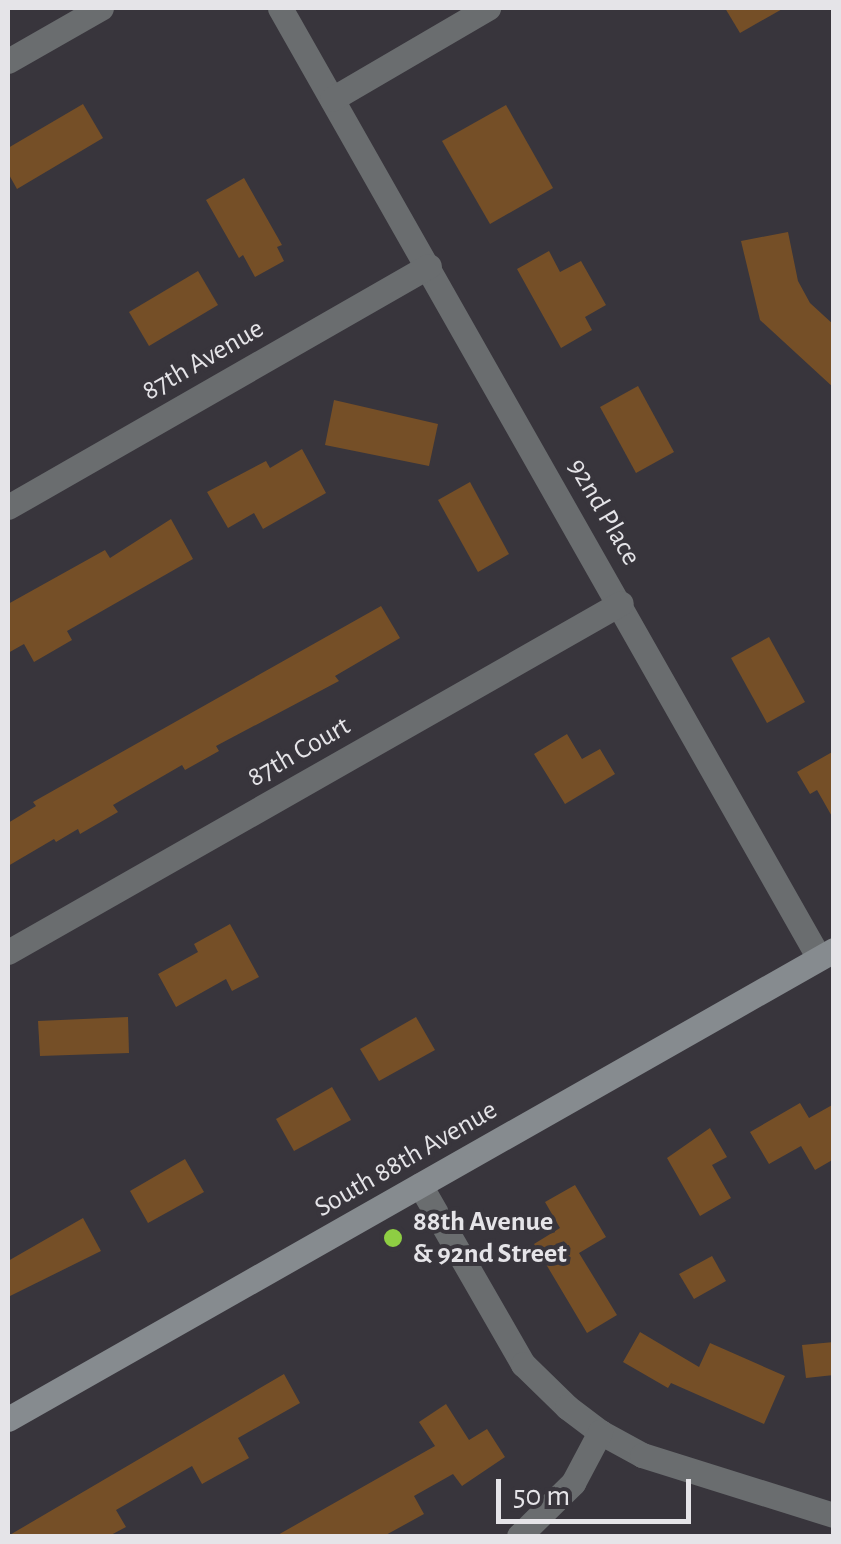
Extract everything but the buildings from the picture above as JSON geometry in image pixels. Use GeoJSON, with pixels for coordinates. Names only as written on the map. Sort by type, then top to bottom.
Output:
{"type":"FeatureCollection","features":[{"type":"Feature","properties":{"kind":"street"},"geometry":{"type":"LineString","coordinates":[[8,61],[102,8]]}},
{"type":"Feature","properties":{"kind":"street","name":"92nd Place"},"geometry":{"type":"LineString","coordinates":[[280,8],[826,954]]}},
{"type":"Feature","properties":{"kind":"street"},"geometry":{"type":"LineString","coordinates":[[332,98],[488,8]]}},
{"type":"Feature","properties":{"kind":"street","name":"87th Avenue"},"geometry":{"type":"LineString","coordinates":[[8,507],[429,266]]}},
{"type":"Feature","properties":{"kind":"street","name":"87th Court"},"geometry":{"type":"LineString","coordinates":[[8,952],[621,603]]}},
{"type":"Feature","properties":{"kind":"street","name":"South 88th Avenue"},"geometry":{"type":"LineString","coordinates":[[8,1420],[826,954]]}},
{"type":"Feature","properties":{"kind":"street"},"geometry":{"type":"LineString","coordinates":[[420,1186],[524,1364],[540,1384],[600,1432],[642,1454],[834,1515]]}},
{"type":"Feature","properties":{"kind":"street"},"geometry":{"type":"LineString","coordinates":[[519,1536],[573,1483],[600,1432]]}},
{"type":"Feature","properties":{"kind":"place","name":"88th Avenue & 92nd Street"},"geometry":{"type":"Point","coordinates":[393,1238]}}]}
